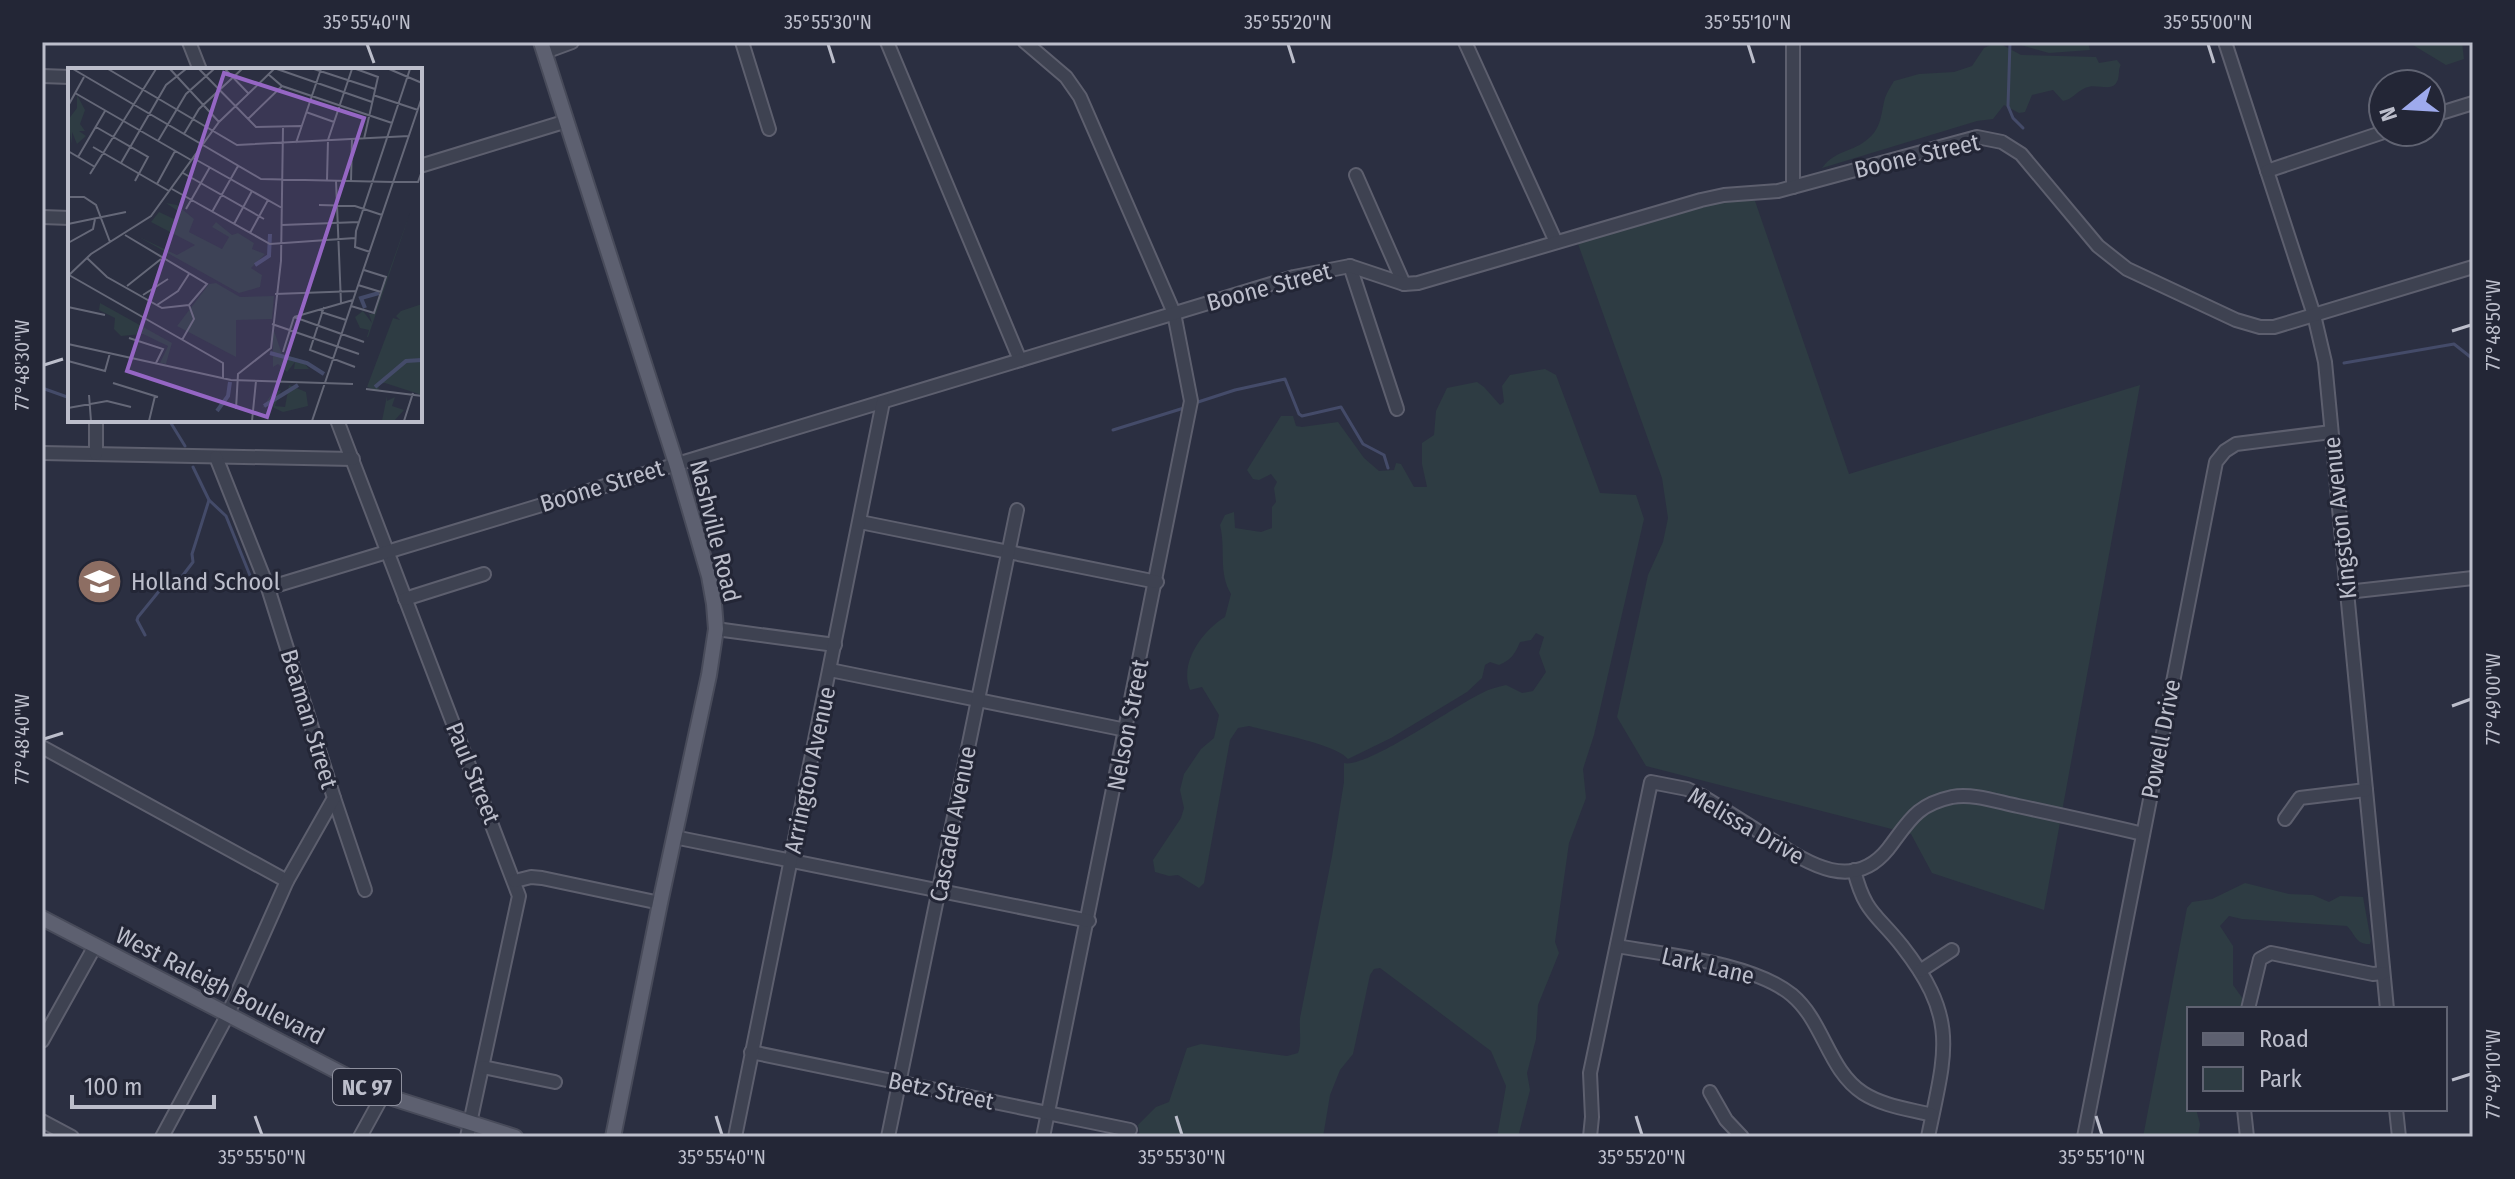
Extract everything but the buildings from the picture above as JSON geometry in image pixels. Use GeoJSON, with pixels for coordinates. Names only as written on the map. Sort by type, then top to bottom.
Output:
{"type":"FeatureCollection","features":[{"type":"Feature","properties":{"kind":"main road","name":"Nashville Road"},"geometry":{"type":"LineString","coordinates":[[543,47],[676,463],[709,576],[716,629],[613,1137]]}},
{"type":"Feature","properties":{"kind":"main road","name":"West Raleigh Boulevard"},"geometry":{"type":"LineString","coordinates":[[42,918],[383,1095],[468,1130],[515,1137]]}},
{"type":"Feature","properties":{"kind":"street"},"geometry":{"type":"LineString","coordinates":[[189,42],[199,68]]}},
{"type":"Feature","properties":{"kind":"street"},"geometry":{"type":"LineString","coordinates":[[543,47],[572,42]]}},
{"type":"Feature","properties":{"kind":"street"},"geometry":{"type":"LineString","coordinates":[[742,42],[769,129]]}},
{"type":"Feature","properties":{"kind":"street"},"geometry":{"type":"LineString","coordinates":[[887,42],[1020,360]]}},
{"type":"Feature","properties":{"kind":"street","name":"Nelson Street"},"geometry":{"type":"LineString","coordinates":[[1025,42],[1074,86],[1174,313],[1190,388],[1191,413],[1043,1137]]}},
{"type":"Feature","properties":{"kind":"street"},"geometry":{"type":"LineString","coordinates":[[1465,42],[1556,242]]}},
{"type":"Feature","properties":{"kind":"street"},"geometry":{"type":"LineString","coordinates":[[1793,42],[1793,187]]}},
{"type":"Feature","properties":{"kind":"street","name":"Kingston Avenue"},"geometry":{"type":"LineString","coordinates":[[2225,42],[2314,315],[2325,362],[2387,1007]]}},
{"type":"Feature","properties":{"kind":"street"},"geometry":{"type":"LineString","coordinates":[[42,76],[68,77]]}},
{"type":"Feature","properties":{"kind":"street"},"geometry":{"type":"LineString","coordinates":[[2447,111],[2473,103]]}},
{"type":"Feature","properties":{"kind":"street"},"geometry":{"type":"LineString","coordinates":[[422,165],[567,121]]}},
{"type":"Feature","properties":{"kind":"street","name":"Boone Street"},"geometry":{"type":"LineString","coordinates":[[268,588],[1294,277],[1350,266],[1404,284],[1418,283],[1724,195],[1793,187],[1977,137],[1995,139],[2012,146],[2030,162],[2098,246],[2127,269],[2248,324],[2274,327],[2473,267]]}},
{"type":"Feature","properties":{"kind":"street"},"geometry":{"type":"LineString","coordinates":[[2267,171],[2367,138]]}},
{"type":"Feature","properties":{"kind":"street"},"geometry":{"type":"LineString","coordinates":[[1356,175],[1404,284]]}},
{"type":"Feature","properties":{"kind":"street"},"geometry":{"type":"LineString","coordinates":[[42,217],[68,218]]}},
{"type":"Feature","properties":{"kind":"street"},"geometry":{"type":"LineString","coordinates":[[1350,266],[1397,409]]}},
{"type":"Feature","properties":{"kind":"street","name":"Arrington Avenue"},"geometry":{"type":"LineString","coordinates":[[735,1137],[883,402]]}},
{"type":"Feature","properties":{"kind":"street"},"geometry":{"type":"LineString","coordinates":[[96,422],[96,454]]}},
{"type":"Feature","properties":{"kind":"street","name":"Paul Street"},"geometry":{"type":"LineString","coordinates":[[338,422],[519,896],[468,1130]]}},
{"type":"Feature","properties":{"kind":"street","name":"Powell Drive"},"geometry":{"type":"LineString","coordinates":[[2084,1137],[2216,462],[2236,444],[2331,432]]}},
{"type":"Feature","properties":{"kind":"street"},"geometry":{"type":"LineString","coordinates":[[42,453],[353,459]]}},
{"type":"Feature","properties":{"kind":"street","name":"Beaman Street"},"geometry":{"type":"LineString","coordinates":[[162,1137],[227,1016],[287,881],[334,798],[268,588],[216,457]]}},
{"type":"Feature","properties":{"kind":"street","name":"Cascade Avenue"},"geometry":{"type":"LineString","coordinates":[[888,1137],[1017,510]]}},
{"type":"Feature","properties":{"kind":"street"},"geometry":{"type":"LineString","coordinates":[[860,522],[1157,582]]}},
{"type":"Feature","properties":{"kind":"street"},"geometry":{"type":"LineString","coordinates":[[405,599],[484,574]]}},
{"type":"Feature","properties":{"kind":"street"},"geometry":{"type":"LineString","coordinates":[[2347,592],[2473,578]]}},
{"type":"Feature","properties":{"kind":"street"},"geometry":{"type":"LineString","coordinates":[[716,629],[835,645]]}},
{"type":"Feature","properties":{"kind":"street"},"geometry":{"type":"LineString","coordinates":[[830,670],[1126,730]]}},
{"type":"Feature","properties":{"kind":"street"},"geometry":{"type":"LineString","coordinates":[[42,747],[287,881]]}},
{"type":"Feature","properties":{"kind":"street","name":"Melissa Drive"},"geometry":{"type":"LineString","coordinates":[[1617,946],[1651,782],[1687,789],[1702,796],[1807,862],[1840,872],[1854,870]]}},
{"type":"Feature","properties":{"kind":"street"},"geometry":{"type":"LineString","coordinates":[[2285,819],[2300,798],[2366,790]]}},
{"type":"Feature","properties":{"kind":"street"},"geometry":{"type":"LineString","coordinates":[[1928,1137],[1945,1040],[1943,1022],[1920,971],[1901,944],[1866,907],[1854,870],[1874,862],[1886,851],[1907,820],[1921,809],[1954,797],[1987,800],[2143,834]]}},
{"type":"Feature","properties":{"kind":"street"},"geometry":{"type":"LineString","coordinates":[[334,798],[365,890]]}},
{"type":"Feature","properties":{"kind":"street"},"geometry":{"type":"LineString","coordinates":[[674,837],[1089,921]]}},
{"type":"Feature","properties":{"kind":"street"},"geometry":{"type":"LineString","coordinates":[[515,881],[542,878],[660,903]]}},
{"type":"Feature","properties":{"kind":"street"},"geometry":{"type":"LineString","coordinates":[[42,1041],[95,946]]}},
{"type":"Feature","properties":{"kind":"street"},"geometry":{"type":"LineString","coordinates":[[1590,1137],[1590,1073],[1617,946]]}},
{"type":"Feature","properties":{"kind":"street","name":"Lark Lane"},"geometry":{"type":"LineString","coordinates":[[1617,946],[1743,971],[1775,984],[1790,993],[1809,1013],[1840,1070],[1851,1083],[1879,1101],[1932,1115]]}},
{"type":"Feature","properties":{"kind":"street"},"geometry":{"type":"LineString","coordinates":[[1920,971],[1952,950]]}},
{"type":"Feature","properties":{"kind":"street"},"geometry":{"type":"LineString","coordinates":[[2248,1007],[2260,959],[2271,953],[2373,974],[2383,973]]}},
{"type":"Feature","properties":{"kind":"street","name":"Betz Street"},"geometry":{"type":"LineString","coordinates":[[751,1052],[1130,1130]]}},
{"type":"Feature","properties":{"kind":"street"},"geometry":{"type":"LineString","coordinates":[[483,1067],[555,1082]]}},
{"type":"Feature","properties":{"kind":"street"},"geometry":{"type":"LineString","coordinates":[[1710,1092],[1721,1113],[1742,1137]]}},
{"type":"Feature","properties":{"kind":"street"},"geometry":{"type":"LineString","coordinates":[[360,1137],[383,1095]]}},
{"type":"Feature","properties":{"kind":"street"},"geometry":{"type":"LineString","coordinates":[[2244,1111],[2247,1137]]}},
{"type":"Feature","properties":{"kind":"street"},"geometry":{"type":"LineString","coordinates":[[2396,1111],[2399,1137]]}},
{"type":"Feature","properties":{"kind":"street"},"geometry":{"type":"LineString","coordinates":[[42,1121],[72,1137]]}},
{"type":"Feature","properties":{"kind":"green space"},"geometry":{"type":"Polygon","coordinates":[[[1997,42],[2021,55],[2096,57],[2099,63],[2117,60],[2121,65],[2118,80],[2111,87],[2090,86],[2063,101],[2053,90],[2032,95],[2025,112],[2019,113],[2004,105],[1993,119],[1977,121],[1822,168],[1833,157],[1863,143],[1873,134],[1894,81],[1919,74],[1954,72],[1972,66],[1984,48],[1997,42]]]}},
{"type":"Feature","properties":{"kind":"green space"},"geometry":{"type":"Polygon","coordinates":[[[2010,42],[2088,42],[2090,50],[2049,53],[2010,42]]]}},
{"type":"Feature","properties":{"kind":"green space"},"geometry":{"type":"Polygon","coordinates":[[[2408,42],[2462,42],[2464,59],[2446,65],[2408,42]]]}},
{"type":"Feature","properties":{"kind":"green space"},"geometry":{"type":"Polygon","coordinates":[[[1732,198],[1755,201],[1849,474],[2140,385],[2044,910],[1932,873],[1911,834],[1646,766],[1617,717],[1648,575],[1663,542],[1668,518],[1662,478],[1577,241],[1732,198]]]}},
{"type":"Feature","properties":{"kind":"green space"},"geometry":{"type":"Polygon","coordinates":[[[1545,369],[1556,375],[1600,493],[1636,495],[1644,519],[1594,735],[1583,769],[1586,798],[1569,843],[1555,942],[1559,953],[1538,1005],[1536,1039],[1527,1073],[1530,1090],[1518,1137],[1497,1137],[1506,1086],[1491,1051],[1380,968],[1374,969],[1370,975],[1353,1054],[1340,1070],[1330,1095],[1323,1137],[1140,1137],[1138,1125],[1156,1107],[1169,1102],[1187,1048],[1201,1044],[1287,1056],[1298,1053],[1300,1018],[1332,856],[1344,782],[1344,763],[1355,762],[1390,747],[1488,690],[1506,685],[1522,693],[1533,691],[1546,672],[1539,653],[1544,637],[1536,633],[1531,640],[1520,642],[1507,661],[1499,665],[1490,662],[1485,665],[1482,678],[1467,692],[1391,738],[1348,759],[1330,748],[1302,739],[1249,726],[1238,728],[1230,740],[1204,883],[1199,888],[1178,875],[1155,872],[1153,860],[1181,818],[1184,808],[1180,790],[1184,774],[1201,749],[1214,738],[1219,715],[1202,687],[1190,690],[1187,680],[1195,649],[1208,631],[1225,617],[1231,594],[1223,569],[1220,525],[1225,515],[1234,512],[1235,528],[1261,532],[1272,528],[1277,482],[1271,474],[1259,480],[1253,479],[1247,470],[1281,416],[1293,416],[1296,426],[1302,427],[1338,422],[1364,458],[1379,471],[1394,470],[1396,463],[1401,464],[1414,487],[1427,487],[1422,443],[1434,435],[1436,411],[1447,388],[1477,382],[1500,405],[1504,402],[1502,386],[1510,375],[1545,369]]]}},
{"type":"Feature","properties":{"kind":"green space"},"geometry":{"type":"Polygon","coordinates":[[[2245,883],[2289,894],[2313,895],[2329,902],[2340,896],[2363,897],[2371,941],[2365,944],[2359,941],[2347,926],[2229,916],[2220,926],[2233,946],[2233,985],[2243,999],[2243,1007],[2187,1007],[2187,1111],[2197,1111],[2200,1124],[2198,1137],[2143,1137],[2187,908],[2192,902],[2212,899],[2245,883]]]}},
{"type":"Feature","properties":{"kind":"waterway"},"geometry":{"type":"LineString","coordinates":[[2010,42],[2008,106],[2013,118],[2023,128]]}},
{"type":"Feature","properties":{"kind":"waterway"},"geometry":{"type":"LineString","coordinates":[[2344,363],[2454,344],[2473,359]]}},
{"type":"Feature","properties":{"kind":"waterway"},"geometry":{"type":"LineString","coordinates":[[1195,403],[1285,379],[1299,414],[1302,416],[1341,407],[1363,444],[1384,455],[1388,468]]}},
{"type":"Feature","properties":{"kind":"waterway"},"geometry":{"type":"LineString","coordinates":[[42,388],[68,397]]}},
{"type":"Feature","properties":{"kind":"waterway"},"geometry":{"type":"LineString","coordinates":[[1113,430],[1184,408]]}},
{"type":"Feature","properties":{"kind":"waterway"},"geometry":{"type":"LineString","coordinates":[[170,422],[185,446]]}},
{"type":"Feature","properties":{"kind":"waterway"},"geometry":{"type":"LineString","coordinates":[[193,467],[209,500],[226,516],[251,578]]}},
{"type":"Feature","properties":{"kind":"waterway"},"geometry":{"type":"LineString","coordinates":[[145,635],[138,617],[160,590],[174,587],[193,562],[192,554],[209,500]]}},
{"type":"Feature","properties":{"kind":"place","name":"Holland School"},"geometry":{"type":"Point","coordinates":[100,582]}}]}
